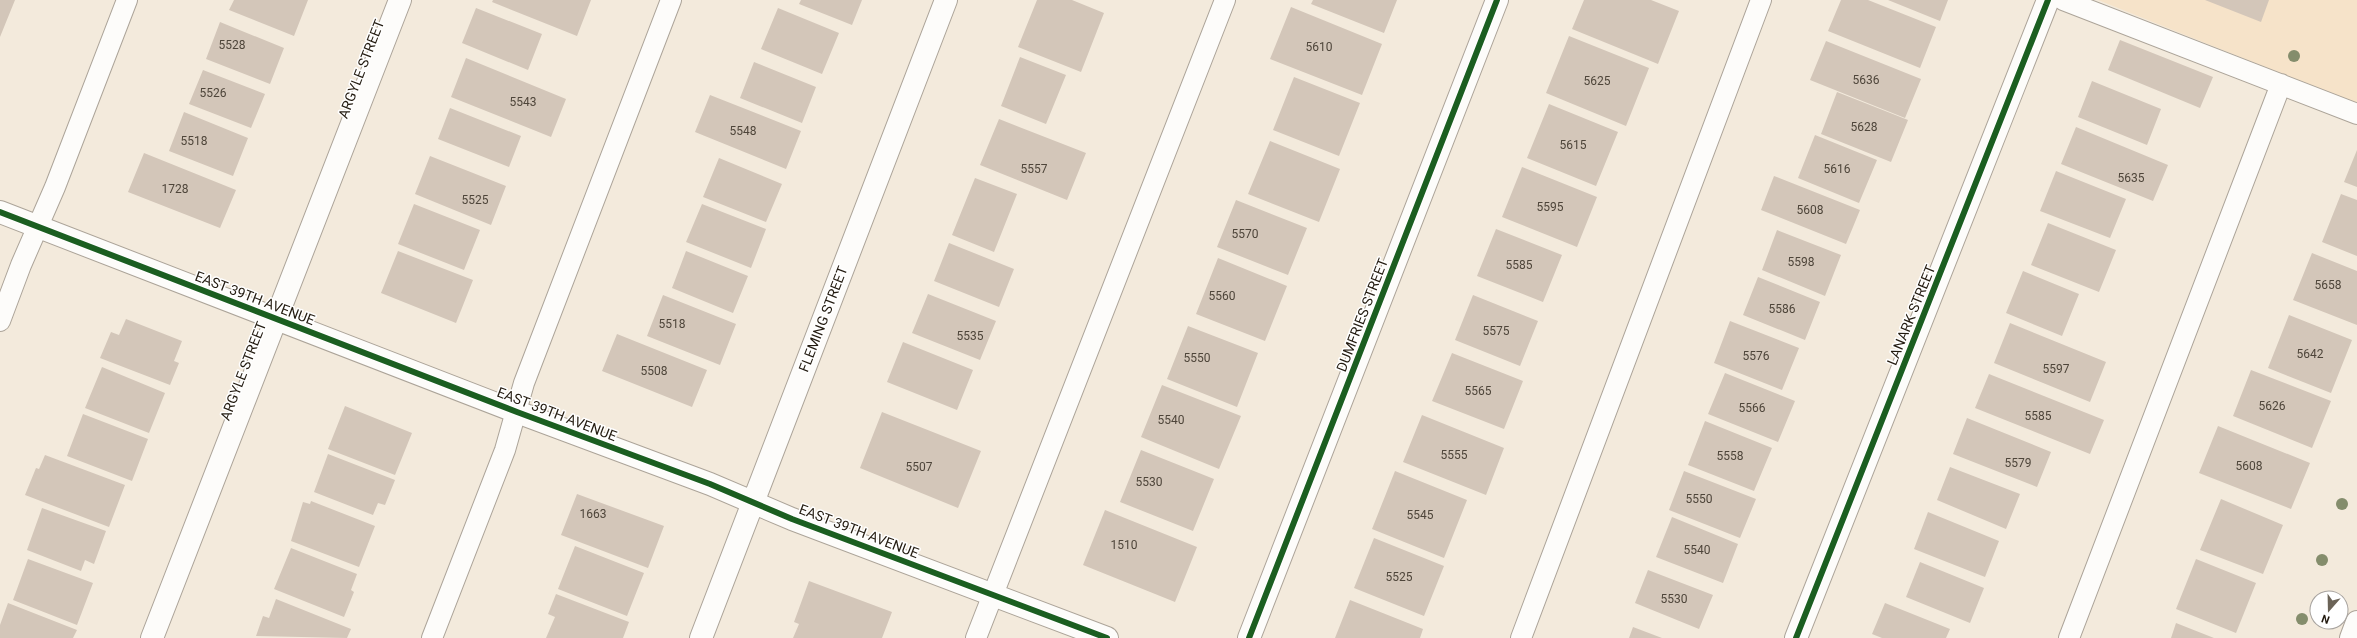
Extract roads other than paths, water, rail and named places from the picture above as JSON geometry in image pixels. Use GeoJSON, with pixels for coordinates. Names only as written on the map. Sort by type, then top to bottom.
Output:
{"type":"FeatureCollection","features":[{"type":"Feature","properties":{"kind":"street","name":"ARGYLE STREET"},"geometry":{"type":"LineString","coordinates":[[152,638],[400,0]]}},
{"type":"Feature","properties":{"kind":"street","name":"FLEMING STREET"},"geometry":{"type":"LineString","coordinates":[[701,638],[946,0]]}},
{"type":"Feature","properties":{"kind":"street","name":"DUMFRIES STREET"},"geometry":{"type":"LineString","coordinates":[[1249,638],[1497,0]]}},
{"type":"Feature","properties":{"kind":"street","name":"LANARK STREET"},"geometry":{"type":"LineString","coordinates":[[1796,638],[2048,0]]}},
{"type":"Feature","properties":{"kind":"street","name":"EAST 39TH AVENUE"},"geometry":{"type":"LineString","coordinates":[[0,212],[753,502],[799,522],[1106,638]]}},
{"type":"Feature","properties":{"kind":"street"},"geometry":{"type":"LineString","coordinates":[[2350,638],[2357,622]]}},
{"type":"Feature","properties":{"kind":"lane"},"geometry":{"type":"LineString","coordinates":[[0,321],[127,0]]}},
{"type":"Feature","properties":{"kind":"lane"},"geometry":{"type":"LineString","coordinates":[[432,638],[505,450],[524,384],[671,0]]}},
{"type":"Feature","properties":{"kind":"lane"},"geometry":{"type":"LineString","coordinates":[[976,638],[1225,0]]}},
{"type":"Feature","properties":{"kind":"lane"},"geometry":{"type":"LineString","coordinates":[[1521,638],[1761,0]]}},
{"type":"Feature","properties":{"kind":"lane"},"geometry":{"type":"LineString","coordinates":[[2063,0],[2357,114]]}},
{"type":"Feature","properties":{"kind":"lane"},"geometry":{"type":"LineString","coordinates":[[2069,638],[2281,84]]}}]}
